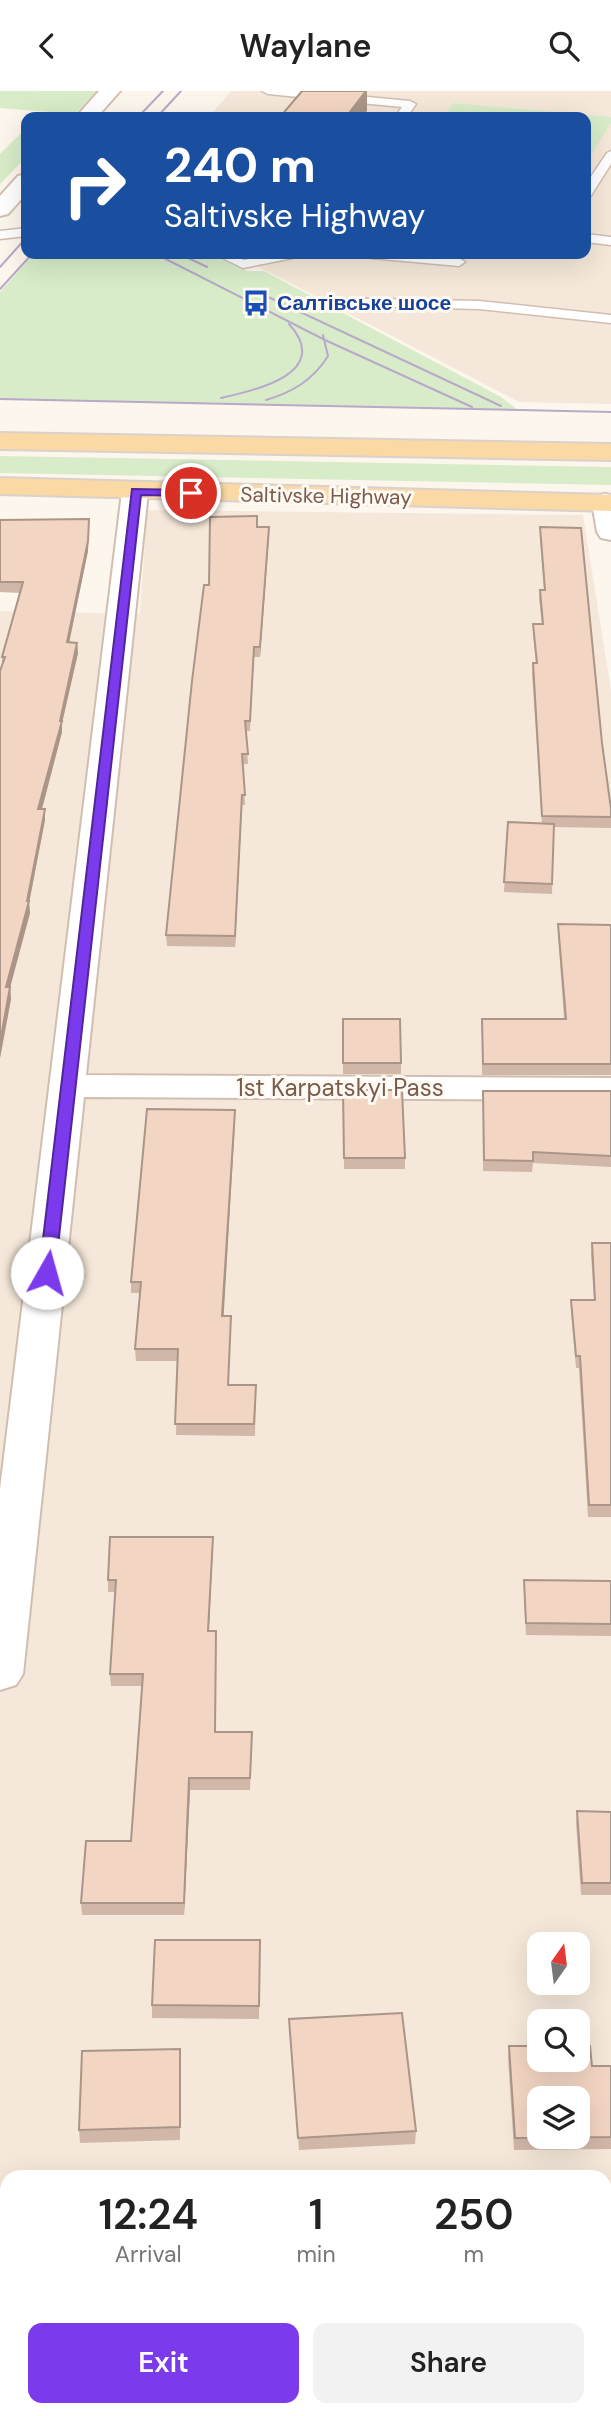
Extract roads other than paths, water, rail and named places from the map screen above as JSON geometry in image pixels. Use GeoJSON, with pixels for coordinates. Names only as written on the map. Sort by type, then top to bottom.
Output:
{"type":"FeatureCollection","features":[{"type":"Feature","properties":{"kind":"main road"},"geometry":{"type":"LineString","coordinates":[[0,441],[611,452]]}},
{"type":"Feature","properties":{"kind":"main road","name":"Saltivske Highway"},"geometry":{"type":"LineString","coordinates":[[0,487],[608,503]]}},
{"type":"Feature","properties":{"kind":"street"},"geometry":{"type":"LineString","coordinates":[[91,112],[110,91]]}},
{"type":"Feature","properties":{"kind":"street"},"geometry":{"type":"LineString","coordinates":[[0,209],[21,186]]}},
{"type":"Feature","properties":{"kind":"street"},"geometry":{"type":"LineString","coordinates":[[0,1674],[135,492]]}},
{"type":"Feature","properties":{"kind":"street"},"geometry":{"type":"LineString","coordinates":[[608,503],[611,533]]}},
{"type":"Feature","properties":{"kind":"street","name":"1st Karpatskyi Pass"},"geometry":{"type":"LineString","coordinates":[[69,1086],[611,1089]]}},
{"type":"Feature","properties":{"kind":"lane"},"geometry":{"type":"LineString","coordinates":[[268,91],[410,104]]}},
{"type":"Feature","properties":{"kind":"lane"},"geometry":{"type":"LineString","coordinates":[[404,112],[421,91]]}},
{"type":"Feature","properties":{"kind":"lane"},"geometry":{"type":"LineString","coordinates":[[591,186],[611,155]]}},
{"type":"Feature","properties":{"kind":"lane"},"geometry":{"type":"LineString","coordinates":[[0,235],[21,233]]}},
{"type":"Feature","properties":{"kind":"lane"},"geometry":{"type":"LineString","coordinates":[[591,239],[611,241]]}},
{"type":"Feature","properties":{"kind":"lane"},"geometry":{"type":"LineString","coordinates":[[232,259],[243,264],[268,259]]}},
{"type":"Feature","properties":{"kind":"lane"},"geometry":{"type":"LineString","coordinates":[[426,259],[459,262]]}},
{"type":"Feature","properties":{"kind":"lane"},"geometry":{"type":"LineString","coordinates":[[326,302],[479,305],[611,319]]}},
{"type":"Feature","properties":{"kind":"tram line"},"geometry":{"type":"LineString","coordinates":[[143,112],[163,91]]}},
{"type":"Feature","properties":{"kind":"tram line"},"geometry":{"type":"LineString","coordinates":[[162,112],[181,91]]}},
{"type":"Feature","properties":{"kind":"tram line"},"geometry":{"type":"LineString","coordinates":[[0,267],[21,244]]}},
{"type":"Feature","properties":{"kind":"tram line"},"geometry":{"type":"LineString","coordinates":[[0,289],[27,259]]}},
{"type":"Feature","properties":{"kind":"tram line"},"geometry":{"type":"LineString","coordinates":[[166,259],[324,340]]}},
{"type":"Feature","properties":{"kind":"tram line"},"geometry":{"type":"LineString","coordinates":[[190,259],[207,267]]}},
{"type":"Feature","properties":{"kind":"tram line"},"geometry":{"type":"LineString","coordinates":[[251,289],[501,406]]}},
{"type":"Feature","properties":{"kind":"tram line"},"geometry":{"type":"LineString","coordinates":[[221,398],[269,384],[296,367],[302,355],[300,341],[289,324]]}},
{"type":"Feature","properties":{"kind":"tram line"},"geometry":{"type":"LineString","coordinates":[[323,335],[324,340]]}},
{"type":"Feature","properties":{"kind":"tram line"},"geometry":{"type":"LineString","coordinates":[[266,400],[294,389],[316,372],[328,356],[324,340]]}},
{"type":"Feature","properties":{"kind":"tram line"},"geometry":{"type":"LineString","coordinates":[[324,340],[472,407]]}},
{"type":"Feature","properties":{"kind":"tram line"},"geometry":{"type":"LineString","coordinates":[[0,399],[611,412]]}},
{"type":"Feature","properties":{"kind":"place","name":"Салтівське шосе"},"geometry":{"type":"Point","coordinates":[256,303]}}]}
